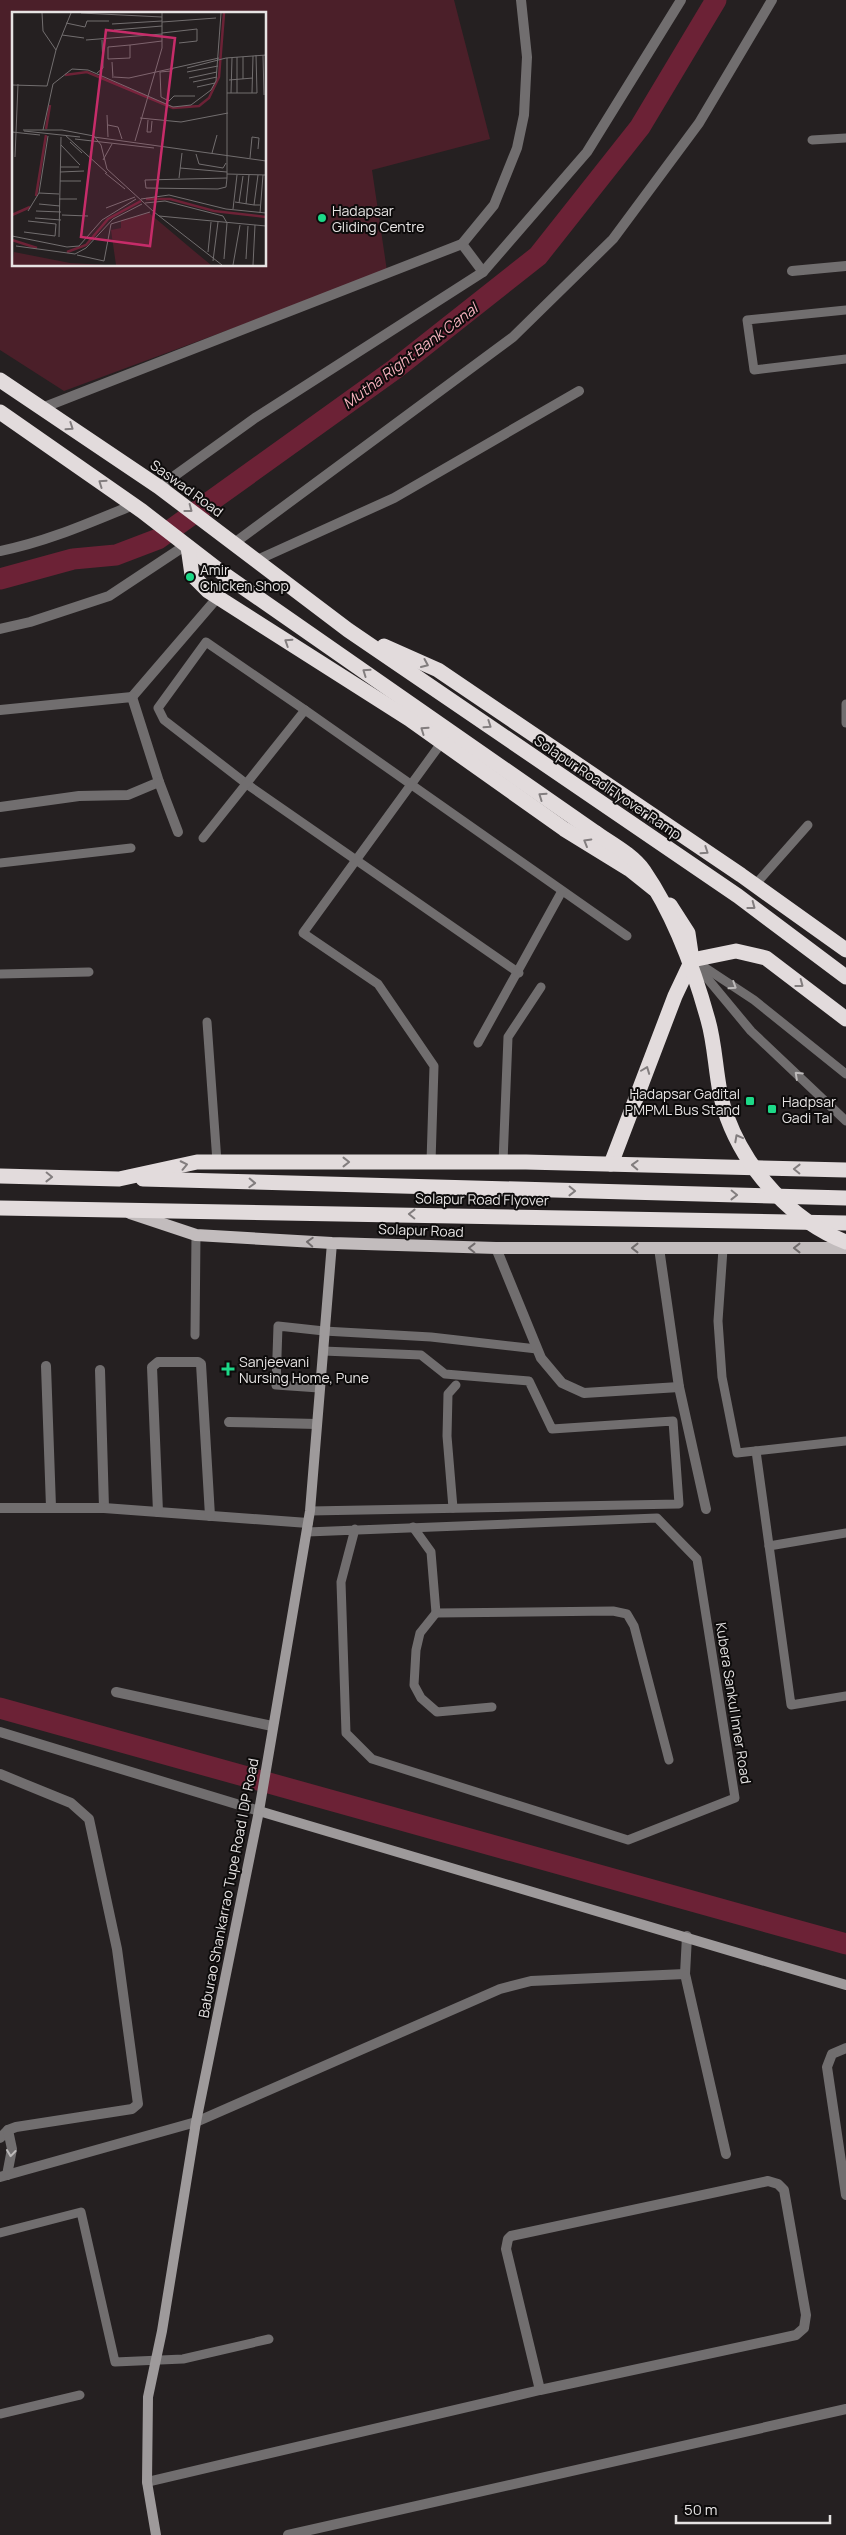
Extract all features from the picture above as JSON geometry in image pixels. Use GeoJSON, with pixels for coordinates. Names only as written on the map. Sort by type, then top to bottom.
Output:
{"type":"FeatureCollection","features":[{"type":"Feature","properties":{"kind":"highway","name":"Saswad Road"},"geometry":{"type":"LineString","coordinates":[[0,380],[163,489],[348,630]]}},
{"type":"Feature","properties":{"kind":"highway"},"geometry":{"type":"LineString","coordinates":[[0,412],[137,508],[221,572],[632,859],[643,870],[680,937],[709,1021],[727,1116],[742,1146],[763,1181],[792,1212],[846,1242]]}},
{"type":"Feature","properties":{"kind":"highway"},"geometry":{"type":"LineString","coordinates":[[186,545],[192,575],[199,584],[442,742],[564,829],[604,853],[647,883],[668,902],[688,933],[692,960],[674,996],[610,1164]]}},
{"type":"Feature","properties":{"kind":"highway"},"geometry":{"type":"LineString","coordinates":[[348,630],[438,670],[755,885],[846,950]]}},
{"type":"Feature","properties":{"kind":"highway","name":"Solapur Road Flyover Ramp"},"geometry":{"type":"LineString","coordinates":[[348,630],[738,896],[846,977]]}},
{"type":"Feature","properties":{"kind":"highway"},"geometry":{"type":"LineString","coordinates":[[692,960],[736,951],[766,958],[846,1018]]}},
{"type":"Feature","properties":{"kind":"highway"},"geometry":{"type":"LineString","coordinates":[[0,1176],[120,1179],[197,1162],[503,1162],[846,1170]]}},
{"type":"Feature","properties":{"kind":"highway","name":"Solapur Road Flyover"},"geometry":{"type":"LineString","coordinates":[[120,1179],[846,1198]]}},
{"type":"Feature","properties":{"kind":"highway","name":"Solapur Road"},"geometry":{"type":"LineString","coordinates":[[0,1208],[117,1208]]}},
{"type":"Feature","properties":{"kind":"highway","name":"Solapur Road Flyover"},"geometry":{"type":"LineString","coordinates":[[117,1208],[846,1223]]}},
{"type":"Feature","properties":{"kind":"main road","name":"Solapur Road"},"geometry":{"type":"LineString","coordinates":[[117,1208],[196,1236],[332,1244],[496,1248],[846,1248]]}},
{"type":"Feature","properties":{"kind":"street"},"geometry":{"type":"LineString","coordinates":[[42,408],[462,244],[494,205],[517,148],[524,115],[527,56],[521,0]]}},
{"type":"Feature","properties":{"kind":"street"},"geometry":{"type":"LineString","coordinates":[[163,489],[255,418],[483,272],[587,152],[681,0]]}},
{"type":"Feature","properties":{"kind":"street"},"geometry":{"type":"LineString","coordinates":[[233,544],[513,337],[613,239],[699,122],[772,0]]}},
{"type":"Feature","properties":{"kind":"street"},"geometry":{"type":"LineString","coordinates":[[462,244],[483,272]]}},
{"type":"Feature","properties":{"kind":"street"},"geometry":{"type":"LineString","coordinates":[[792,271],[846,266]]}},
{"type":"Feature","properties":{"kind":"street"},"geometry":{"type":"LineString","coordinates":[[255,561],[394,498],[579,391]]}},
{"type":"Feature","properties":{"kind":"street"},"geometry":{"type":"LineString","coordinates":[[0,551],[23,546],[137,508]]}},
{"type":"Feature","properties":{"kind":"street"},"geometry":{"type":"LineString","coordinates":[[0,628],[30,622],[109,596],[186,545]]}},
{"type":"Feature","properties":{"kind":"street"},"geometry":{"type":"LineString","coordinates":[[0,710],[132,697],[218,597]]}},
{"type":"Feature","properties":{"kind":"street"},"geometry":{"type":"LineString","coordinates":[[132,697],[159,782],[178,832]]}},
{"type":"Feature","properties":{"kind":"street"},"geometry":{"type":"LineString","coordinates":[[0,807],[79,796],[128,795],[159,782]]}},
{"type":"Feature","properties":{"kind":"street","name":"Baburao Shankarrao Tupe Road | DP Road"},"geometry":{"type":"LineString","coordinates":[[156,2535],[147,2482],[147,2416],[154,2361],[162,2331],[196,2122],[259,1811],[272,1726],[308,1527],[332,1244]]}},
{"type":"Feature","properties":{"kind":"street"},"geometry":{"type":"LineString","coordinates":[[496,1248],[541,1358],[562,1383],[584,1393],[679,1387]]}},
{"type":"Feature","properties":{"kind":"street"},"geometry":{"type":"LineString","coordinates":[[659,1248],[679,1387],[706,1509]]}},
{"type":"Feature","properties":{"kind":"street"},"geometry":{"type":"LineString","coordinates":[[158,1512],[152,1367],[158,1362],[198,1362],[201,1364],[210,1516]]}},
{"type":"Feature","properties":{"kind":"street"},"geometry":{"type":"LineString","coordinates":[[46,1366],[51,1507]]}},
{"type":"Feature","properties":{"kind":"street"},"geometry":{"type":"LineString","coordinates":[[100,1370],[104,1508]]}},
{"type":"Feature","properties":{"kind":"street"},"geometry":{"type":"LineString","coordinates":[[229,1422],[316,1424]]}},
{"type":"Feature","properties":{"kind":"street"},"geometry":{"type":"LineString","coordinates":[[0,1508],[104,1508],[210,1516],[308,1527]]}},
{"type":"Feature","properties":{"kind":"street"},"geometry":{"type":"LineString","coordinates":[[116,1692],[272,1726]]}},
{"type":"Feature","properties":{"kind":"street"},"geometry":{"type":"LineString","coordinates":[[0,1732],[259,1811],[687,1936],[846,1986]]}},
{"type":"Feature","properties":{"kind":"street"},"geometry":{"type":"LineString","coordinates":[[0,1774],[71,1803],[89,1819],[117,1949],[138,2104],[136,2109],[8,2130],[0,2138]]}},
{"type":"Feature","properties":{"kind":"street"},"geometry":{"type":"LineString","coordinates":[[687,1936],[685,1974],[726,2154]]}},
{"type":"Feature","properties":{"kind":"street"},"geometry":{"type":"LineString","coordinates":[[3,2176],[196,2122],[500,1989],[531,1982],[685,1974]]}},
{"type":"Feature","properties":{"kind":"street"},"geometry":{"type":"LineString","coordinates":[[846,2048],[832,2054],[827,2067],[846,2194]]}},
{"type":"Feature","properties":{"kind":"street"},"geometry":{"type":"LineString","coordinates":[[3,2176],[12,2149],[8,2130]]}},
{"type":"Feature","properties":{"kind":"street"},"geometry":{"type":"LineString","coordinates":[[147,2482],[540,2390],[796,2336],[804,2328],[806,2315],[784,2190],[778,2184],[768,2181],[511,2236],[508,2239],[506,2249],[540,2390]]}},
{"type":"Feature","properties":{"kind":"street"},"geometry":{"type":"LineString","coordinates":[[288,2535],[846,2409]]}},
{"type":"Feature","properties":{"kind":"lane"},"geometry":{"type":"LineString","coordinates":[[812,140],[846,138]]}},
{"type":"Feature","properties":{"kind":"lane"},"geometry":{"type":"LineString","coordinates":[[846,310],[747,320],[754,370],[846,359]]}},
{"type":"Feature","properties":{"kind":"lane"},"geometry":{"type":"LineString","coordinates":[[519,973],[248,785],[164,720],[158,708],[206,642],[627,936]]}},
{"type":"Feature","properties":{"kind":"lane"},"geometry":{"type":"LineString","coordinates":[[846,704],[846,723]]}},
{"type":"Feature","properties":{"kind":"lane"},"geometry":{"type":"LineString","coordinates":[[203,838],[248,785],[305,710]]}},
{"type":"Feature","properties":{"kind":"lane"},"geometry":{"type":"LineString","coordinates":[[431,1162],[434,1066],[378,984],[303,933],[442,742]]}},
{"type":"Feature","properties":{"kind":"lane"},"geometry":{"type":"LineString","coordinates":[[755,885],[808,825]]}},
{"type":"Feature","properties":{"kind":"lane"},"geometry":{"type":"LineString","coordinates":[[0,862],[131,848]]}},
{"type":"Feature","properties":{"kind":"lane"},"geometry":{"type":"LineString","coordinates":[[478,1043],[519,973],[562,891]]}},
{"type":"Feature","properties":{"kind":"lane"},"geometry":{"type":"LineString","coordinates":[[692,960],[754,1000],[846,1074]]}},
{"type":"Feature","properties":{"kind":"lane"},"geometry":{"type":"LineString","coordinates":[[692,960],[751,1030],[846,1121]]}},
{"type":"Feature","properties":{"kind":"lane"},"geometry":{"type":"LineString","coordinates":[[0,974],[90,972]]}},
{"type":"Feature","properties":{"kind":"lane"},"geometry":{"type":"LineString","coordinates":[[503,1162],[508,1037],[541,987]]}},
{"type":"Feature","properties":{"kind":"lane"},"geometry":{"type":"LineString","coordinates":[[207,1022],[217,1162]]}},
{"type":"Feature","properties":{"kind":"lane"},"geometry":{"type":"LineString","coordinates":[[195,1335],[196,1236]]}},
{"type":"Feature","properties":{"kind":"lane"},"geometry":{"type":"LineString","coordinates":[[723,1249],[718,1321],[722,1377],[737,1453],[846,1441]]}},
{"type":"Feature","properties":{"kind":"lane"},"geometry":{"type":"LineString","coordinates":[[319,1388],[276,1384],[278,1326],[324,1331],[431,1337],[537,1349]]}},
{"type":"Feature","properties":{"kind":"lane"},"geometry":{"type":"LineString","coordinates":[[310,1511],[679,1504],[673,1422],[552,1429],[529,1381],[445,1374],[420,1355],[322,1351]]}},
{"type":"Feature","properties":{"kind":"lane"},"geometry":{"type":"LineString","coordinates":[[453,1508],[447,1436],[448,1394],[456,1385]]}},
{"type":"Feature","properties":{"kind":"lane"},"geometry":{"type":"LineString","coordinates":[[756,1451],[791,1705],[846,1696]]}},
{"type":"Feature","properties":{"kind":"lane","name":"Kubera Sankul Inner Road"},"geometry":{"type":"LineString","coordinates":[[308,1527],[355,1530],[657,1518],[697,1559],[735,1798],[628,1840],[372,1759],[346,1733],[340,1582],[355,1530]]}},
{"type":"Feature","properties":{"kind":"lane"},"geometry":{"type":"LineString","coordinates":[[412,1527],[431,1552],[436,1613],[420,1633],[416,1650],[414,1685],[421,1698],[437,1712],[492,1708]]}},
{"type":"Feature","properties":{"kind":"lane"},"geometry":{"type":"LineString","coordinates":[[769,1546],[846,1533]]}},
{"type":"Feature","properties":{"kind":"lane"},"geometry":{"type":"LineString","coordinates":[[436,1613],[613,1611],[627,1614],[634,1626],[669,1760]]}},
{"type":"Feature","properties":{"kind":"lane"},"geometry":{"type":"LineString","coordinates":[[0,2233],[81,2212],[115,2362],[183,2359],[270,2339]]}},
{"type":"Feature","properties":{"kind":"lane"},"geometry":{"type":"LineString","coordinates":[[0,2414],[80,2395]]}},
{"type":"Feature","properties":{"kind":"shaded area","name":"Hadapsar Gliding Centre"},"geometry":{"type":"Polygon","coordinates":[[[0,0],[454,0],[490,139],[372,170],[387,271],[64,391],[0,350],[0,0]]]}},
{"type":"Feature","properties":{"kind":"waterway","name":"Mutha Right Bank Canal"},"geometry":{"type":"LineString","coordinates":[[0,579],[73,559],[116,555],[158,539],[395,369],[538,256],[640,127],[716,0]]}},
{"type":"Feature","properties":{"kind":"waterway"},"geometry":{"type":"LineString","coordinates":[[0,1708],[846,1944]]}},
{"type":"Feature","properties":{"kind":"place","name":"Hadapsar Gliding Centre"},"geometry":{"type":"Point","coordinates":[322,218]}},
{"type":"Feature","properties":{"kind":"place","name":"Amir Chicken Shop"},"geometry":{"type":"Point","coordinates":[190,577]}},
{"type":"Feature","properties":{"kind":"place","name":"Hadapsar Gadital PMPML Bus Stand"},"geometry":{"type":"Point","coordinates":[750,1101]}},
{"type":"Feature","properties":{"kind":"place","name":"Hadpsar Gadi Tal"},"geometry":{"type":"Point","coordinates":[772,1109]}},
{"type":"Feature","properties":{"kind":"place","name":"Sanjeevani Nursing Home, Pune"},"geometry":{"type":"Point","coordinates":[228,1369]}}]}
